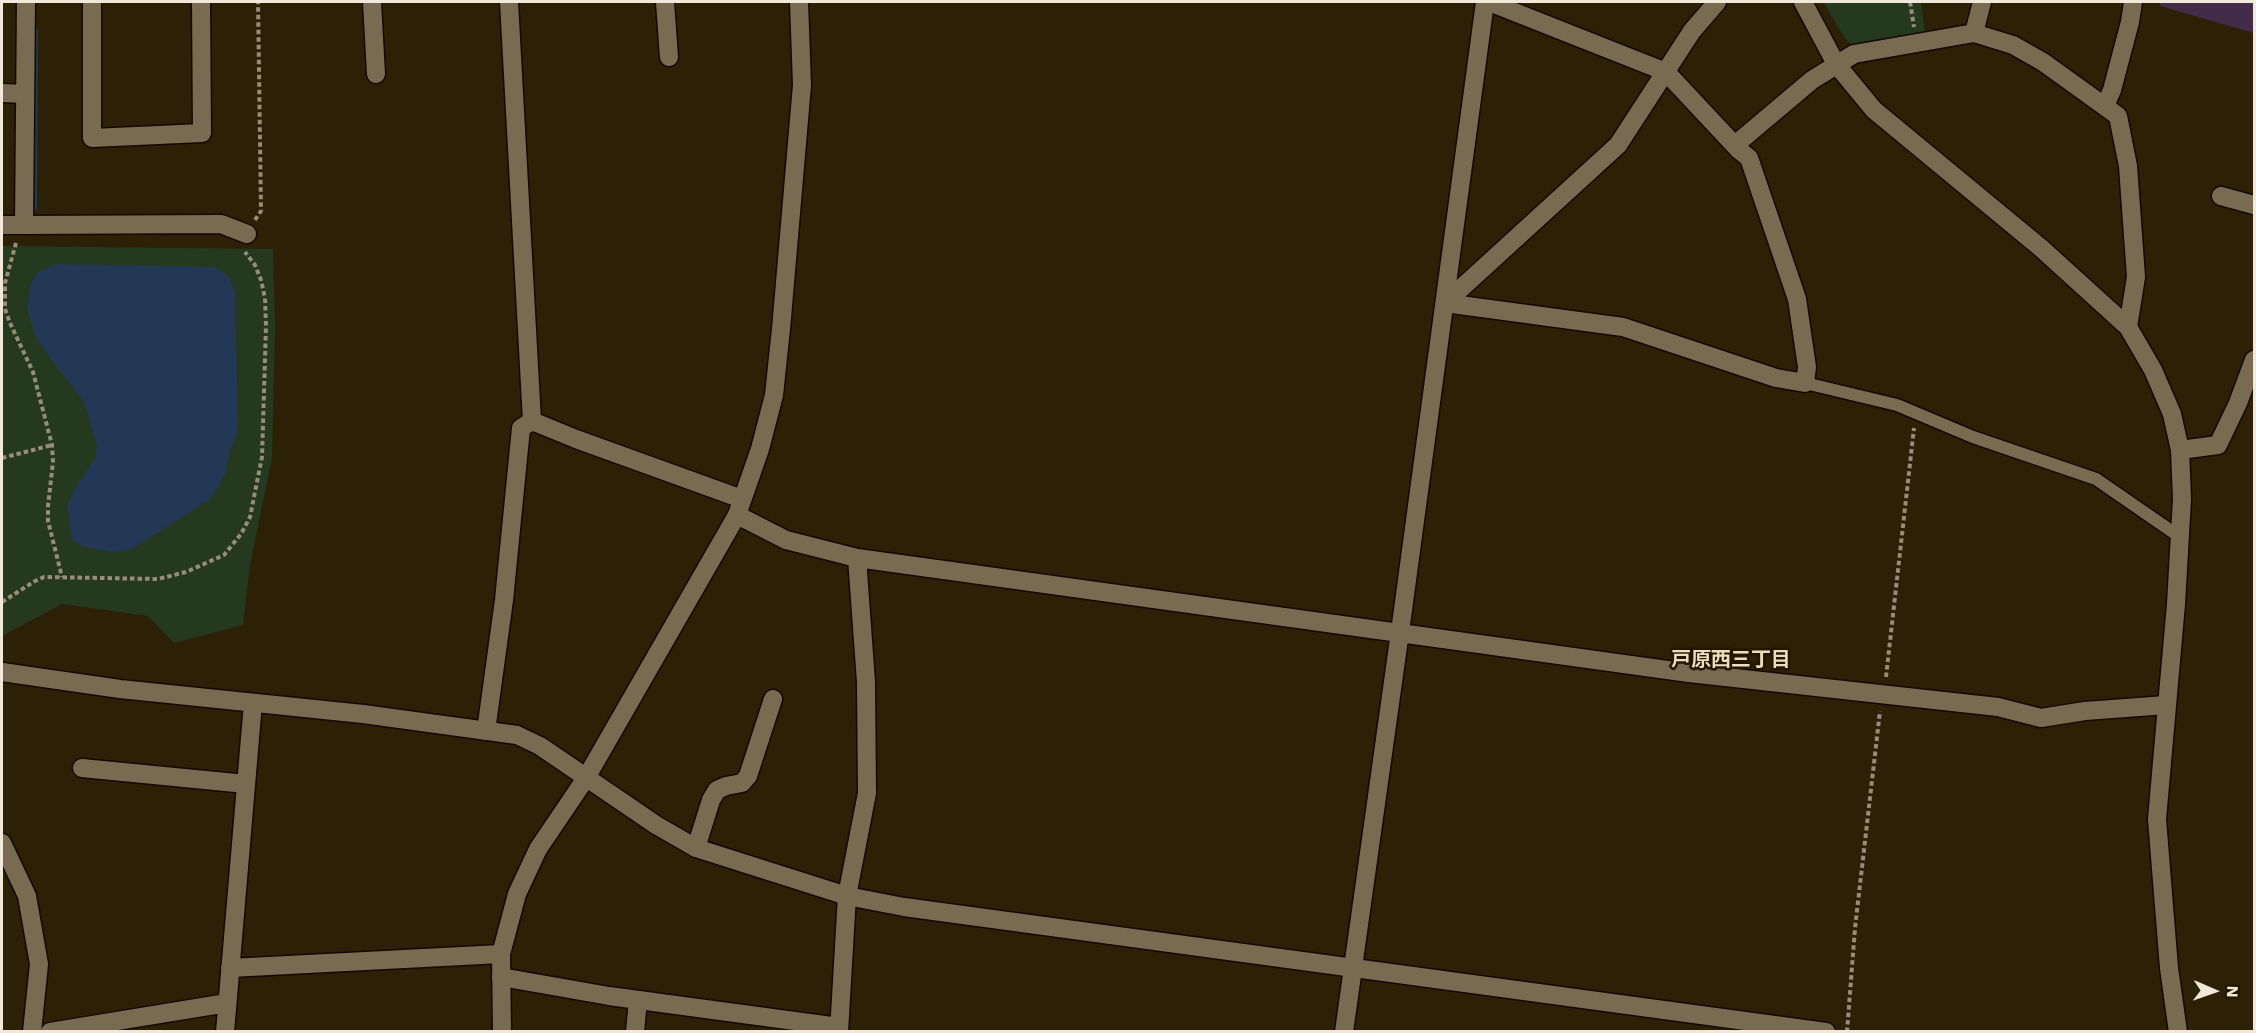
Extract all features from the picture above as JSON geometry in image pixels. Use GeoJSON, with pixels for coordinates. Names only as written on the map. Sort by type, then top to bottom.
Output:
{"type":"FeatureCollection","features":[{"type":"Feature","properties":{"kind":"street"},"geometry":{"type":"LineString","coordinates":[[23,234],[26,2]]}},
{"type":"Feature","properties":{"kind":"street"},"geometry":{"type":"LineString","coordinates":[[92,2],[92,138],[202,134],[201,2]]}},
{"type":"Feature","properties":{"kind":"street"},"geometry":{"type":"LineString","coordinates":[[372,2],[376,74]]}},
{"type":"Feature","properties":{"kind":"street"},"geometry":{"type":"LineString","coordinates":[[509,2],[532,422]]}},
{"type":"Feature","properties":{"kind":"street"},"geometry":{"type":"LineString","coordinates":[[665,2],[669,57]]}},
{"type":"Feature","properties":{"kind":"street"},"geometry":{"type":"LineString","coordinates":[[502,1032],[501,954],[517,894],[538,849],[586,778],[739,507],[760,449],[771,405],[780,340],[802,85],[799,2]]}},
{"type":"Feature","properties":{"kind":"street"},"geometry":{"type":"LineString","coordinates":[[1344,1032],[1485,2]]}},
{"type":"Feature","properties":{"kind":"street"},"geometry":{"type":"LineString","coordinates":[[1445,303],[1623,327],[1776,378],[1804,383],[1807,367],[1797,299],[1749,158],[1666,72],[1490,2]]}},
{"type":"Feature","properties":{"kind":"street"},"geometry":{"type":"LineString","coordinates":[[1445,303],[1618,145],[1692,32],[1717,2]]}},
{"type":"Feature","properties":{"kind":"street"},"geometry":{"type":"LineString","coordinates":[[1803,2],[1836,64],[1874,110],[2041,248],[2128,327],[2153,370],[2172,414],[2180,450],[2182,499],[2157,819],[2169,968],[2178,1032]]}},
{"type":"Feature","properties":{"kind":"street"},"geometry":{"type":"LineString","coordinates":[[1974,33],[1982,2]]}},
{"type":"Feature","properties":{"kind":"street"},"geometry":{"type":"LineString","coordinates":[[2105,106],[2112,90],[2133,2]]}},
{"type":"Feature","properties":{"kind":"street"},"geometry":{"type":"LineString","coordinates":[[1735,145],[1812,80],[1854,54],[1974,33],[2013,45],[2043,62],[2118,116],[2128,166],[2136,277],[2128,327]]}},
{"type":"Feature","properties":{"kind":"street"},"geometry":{"type":"LineString","coordinates":[[2,93],[25,94]]}},
{"type":"Feature","properties":{"kind":"street"},"geometry":{"type":"LineString","coordinates":[[2221,196],[2254,205]]}},
{"type":"Feature","properties":{"kind":"street"},"geometry":{"type":"LineString","coordinates":[[2,225],[23,234],[221,224],[242,241]]}},
{"type":"Feature","properties":{"kind":"street"},"geometry":{"type":"LineString","coordinates":[[2180,450],[2218,445],[2238,403],[2254,360]]}},
{"type":"Feature","properties":{"kind":"street"},"geometry":{"type":"LineString","coordinates":[[486,731],[504,600],[521,428],[532,422],[739,507],[786,540],[857,558],[1689,673],[1998,707],[2041,718],[2085,711],[2166,705]]}},
{"type":"Feature","properties":{"kind":"street"},"geometry":{"type":"LineString","coordinates":[[501,977],[638,1000],[839,1029],[847,896],[867,793],[866,682],[857,558]]}},
{"type":"Feature","properties":{"kind":"street"},"geometry":{"type":"LineString","coordinates":[[2,672],[120,688],[363,714],[517,735],[532,742],[656,825],[696,848],[847,896],[904,907],[1826,1032]]}},
{"type":"Feature","properties":{"kind":"street"},"geometry":{"type":"LineString","coordinates":[[696,848],[711,800],[717,790],[742,783],[748,776],[773,699]]}},
{"type":"Feature","properties":{"kind":"street"},"geometry":{"type":"LineString","coordinates":[[225,1032],[253,703]]}},
{"type":"Feature","properties":{"kind":"street"},"geometry":{"type":"LineString","coordinates":[[82,768],[246,784]]}},
{"type":"Feature","properties":{"kind":"street"},"geometry":{"type":"LineString","coordinates":[[2,843],[27,896],[39,964],[32,1032]]}},
{"type":"Feature","properties":{"kind":"street"},"geometry":{"type":"LineString","coordinates":[[230,968],[501,954]]}},
{"type":"Feature","properties":{"kind":"street"},"geometry":{"type":"LineString","coordinates":[[635,1032],[638,1000]]}},
{"type":"Feature","properties":{"kind":"street"},"geometry":{"type":"LineString","coordinates":[[50,1032],[227,1003]]}},
{"type":"Feature","properties":{"kind":"lane"},"geometry":{"type":"LineString","coordinates":[[1804,383],[1897,405],[1973,437],[2096,479],[2180,537]]}},
{"type":"Feature","properties":{"kind":"path"},"geometry":{"type":"LineString","coordinates":[[2,602],[44,577],[158,579],[186,572],[224,555],[241,534],[250,517],[262,457],[265,308],[261,280],[255,265],[245,253],[242,241],[261,211],[258,2]]}},
{"type":"Feature","properties":{"kind":"path"},"geometry":{"type":"LineString","coordinates":[[1910,2],[1918,42]]}},
{"type":"Feature","properties":{"kind":"path"},"geometry":{"type":"LineString","coordinates":[[23,234],[16,243],[5,283],[5,309],[33,372],[52,445],[53,462],[48,520],[62,577]]}},
{"type":"Feature","properties":{"kind":"path"},"geometry":{"type":"LineString","coordinates":[[9,243],[16,243]]}},
{"type":"Feature","properties":{"kind":"path"},"geometry":{"type":"LineString","coordinates":[[1847,1032],[1880,709],[1884,695],[1916,412]]}},
{"type":"Feature","properties":{"kind":"path"},"geometry":{"type":"LineString","coordinates":[[2,458],[52,445]]}},
{"type":"Feature","properties":{"kind":"green space"},"geometry":{"type":"Polygon","coordinates":[[[1823,2],[1921,2],[1925,33],[1852,45],[1844,37],[1823,2]]]}},
{"type":"Feature","properties":{"kind":"green space"},"geometry":{"type":"Polygon","coordinates":[[[2,246],[273,249],[275,327],[272,458],[250,565],[243,625],[174,643],[148,616],[62,604],[2,636],[2,246]]]}},
{"type":"Feature","properties":{"kind":"water"},"geometry":{"type":"Polygon","coordinates":[[[56,264],[214,267],[228,276],[235,292],[238,420],[237,434],[230,450],[225,474],[209,500],[130,550],[109,552],[82,546],[72,540],[67,506],[73,492],[95,458],[97,446],[84,402],[35,335],[27,309],[30,286],[36,273],[56,264]]]}},
{"type":"Feature","properties":{"kind":"building"},"geometry":{"type":"Polygon","coordinates":[[[2160,2],[2254,2],[2254,33],[2160,6],[2160,2]]]}},
{"type":"Feature","properties":{"kind":"waterway"},"geometry":{"type":"LineString","coordinates":[[34,208],[35,31]]}},
{"type":"Feature","properties":{"kind":"district","name":"戸原西三丁目"},"geometry":{"type":"Point","coordinates":[1731,660]}}]}
